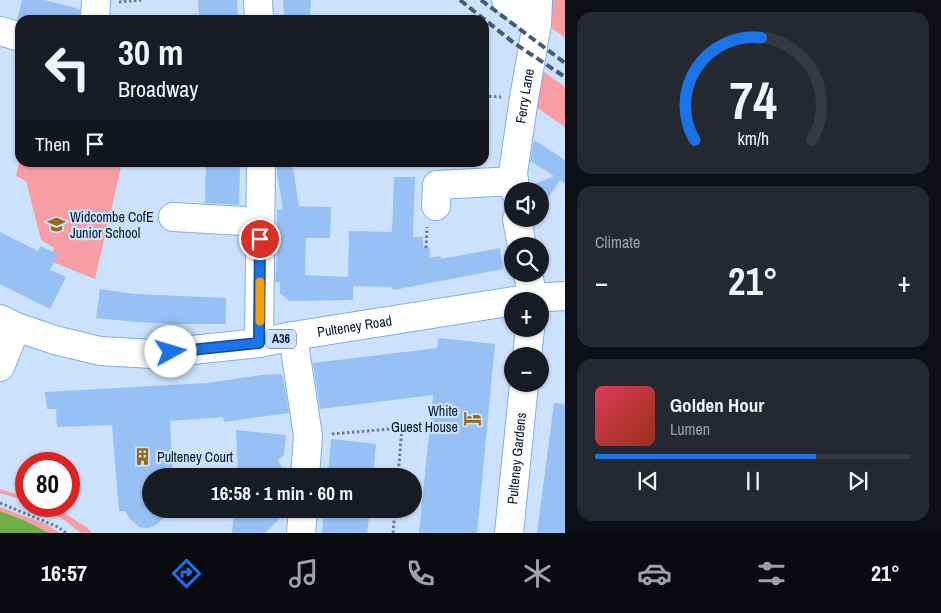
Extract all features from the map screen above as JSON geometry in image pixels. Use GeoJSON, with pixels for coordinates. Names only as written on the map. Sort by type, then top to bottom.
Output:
{"type":"FeatureCollection","features":[{"type":"Feature","properties":{"kind":"main road"},"geometry":{"type":"LineString","coordinates":[[95,15],[96,0]]}},
{"type":"Feature","properties":{"kind":"main road"},"geometry":{"type":"LineString","coordinates":[[258,0],[259,15]]}},
{"type":"Feature","properties":{"kind":"main road"},"geometry":{"type":"LineString","coordinates":[[506,0],[538,12]]}},
{"type":"Feature","properties":{"kind":"main road","name":"Ferry Lane"},"geometry":{"type":"LineString","coordinates":[[514,182],[513,173],[538,12]]}},
{"type":"Feature","properties":{"kind":"main road"},"geometry":{"type":"LineString","coordinates":[[0,30],[15,35]]}},
{"type":"Feature","properties":{"kind":"main road"},"geometry":{"type":"LineString","coordinates":[[259,343],[261,167]]}},
{"type":"Feature","properties":{"kind":"main road"},"geometry":{"type":"LineString","coordinates":[[436,206],[437,185],[504,186]]}},
{"type":"Feature","properties":{"kind":"main road"},"geometry":{"type":"LineString","coordinates":[[173,216],[260,222]]}},
{"type":"Feature","properties":{"kind":"main road","name":"Pulteney Road"},"geometry":{"type":"LineString","coordinates":[[8,323],[55,340],[100,351],[154,354],[259,343],[532,291],[565,296]]}},
{"type":"Feature","properties":{"kind":"main road"},"geometry":{"type":"LineString","coordinates":[[0,366],[8,323]]}},
{"type":"Feature","properties":{"kind":"main road"},"geometry":{"type":"LineString","coordinates":[[293,336],[308,436],[306,468]]}},
{"type":"Feature","properties":{"kind":"main road","name":"Pulteney Gardens"},"geometry":{"type":"LineString","coordinates":[[509,533],[523,392]]}},
{"type":"Feature","properties":{"kind":"main road"},"geometry":{"type":"LineString","coordinates":[[301,533],[302,518]]}},
{"type":"Feature","properties":{"kind":"path"},"geometry":{"type":"LineString","coordinates":[[308,436],[402,428],[428,422]]}},
{"type":"Feature","properties":{"kind":"path"},"geometry":{"type":"LineString","coordinates":[[399,468],[402,428]]}},
{"type":"Feature","properties":{"kind":"path"},"geometry":{"type":"LineString","coordinates":[[0,503],[52,524],[66,533]]}},
{"type":"Feature","properties":{"kind":"path"},"geometry":{"type":"LineString","coordinates":[[393,533],[394,518]]}},
{"type":"Feature","properties":{"kind":"shaded area"},"geometry":{"type":"Polygon","coordinates":[[[550,0],[565,0],[565,38],[550,27],[550,0]]]}},
{"type":"Feature","properties":{"kind":"shaded area"},"geometry":{"type":"Polygon","coordinates":[[[536,66],[565,87],[565,127],[533,105],[536,66]]]}},
{"type":"Feature","properties":{"kind":"shaded area"},"geometry":{"type":"Polygon","coordinates":[[[18,167],[121,167],[95,279],[50,261],[54,248],[41,240],[26,181],[16,176],[18,167]]]}},
{"type":"Feature","properties":{"kind":"shaded area"},"geometry":{"type":"Polygon","coordinates":[[[0,489],[15,494],[15,498],[0,493],[0,489]]]}},
{"type":"Feature","properties":{"kind":"shaded area"},"geometry":{"type":"Polygon","coordinates":[[[0,507],[15,513],[15,517],[0,511],[0,507]]]}},
{"type":"Feature","properties":{"kind":"shaded area"},"geometry":{"type":"Polygon","coordinates":[[[0,511],[24,520],[49,533],[0,533],[0,511]]]}},
{"type":"Feature","properties":{"kind":"shaded area"},"geometry":{"type":"Polygon","coordinates":[[[16,517],[27,517],[46,524],[60,533],[49,533],[16,517]]]}},
{"type":"Feature","properties":{"kind":"shaded area"},"geometry":{"type":"Polygon","coordinates":[[[59,517],[70,517],[92,533],[81,533],[59,517]]]}},
{"type":"Feature","properties":{"kind":"building"},"geometry":{"type":"Polygon","coordinates":[[[22,0],[44,0],[80,9],[80,15],[18,15],[22,0]]]}},
{"type":"Feature","properties":{"kind":"building"},"geometry":{"type":"Polygon","coordinates":[[[198,0],[237,0],[238,15],[199,15],[198,0]]]}},
{"type":"Feature","properties":{"kind":"building"},"geometry":{"type":"Polygon","coordinates":[[[283,0],[311,0],[310,15],[284,15],[283,0]]]}},
{"type":"Feature","properties":{"kind":"building"},"geometry":{"type":"Polygon","coordinates":[[[534,140],[565,160],[565,183],[560,180],[549,196],[549,182],[540,182],[554,176],[530,161],[534,140]]]}},
{"type":"Feature","properties":{"kind":"building"},"geometry":{"type":"Polygon","coordinates":[[[206,167],[240,167],[239,205],[205,203],[206,167]]]}},
{"type":"Feature","properties":{"kind":"building"},"geometry":{"type":"Polygon","coordinates":[[[277,167],[293,167],[299,206],[331,207],[330,238],[306,238],[305,275],[348,277],[349,231],[392,232],[394,177],[415,177],[413,237],[423,237],[423,247],[430,248],[429,258],[440,256],[441,259],[500,248],[503,269],[393,290],[392,287],[353,286],[353,300],[289,301],[280,293],[280,282],[275,282],[277,210],[283,210],[277,167]]]}},
{"type":"Feature","properties":{"kind":"building"},"geometry":{"type":"Polygon","coordinates":[[[0,232],[38,251],[40,246],[58,254],[50,270],[66,277],[50,309],[0,284],[0,232]]]}},
{"type":"Feature","properties":{"kind":"building"},"geometry":{"type":"Polygon","coordinates":[[[100,289],[136,294],[226,298],[226,324],[177,324],[96,318],[100,289]]]}},
{"type":"Feature","properties":{"kind":"building"},"geometry":{"type":"Polygon","coordinates":[[[438,338],[495,344],[477,533],[419,533],[433,395],[320,409],[313,363],[437,348],[438,338]]]}},
{"type":"Feature","properties":{"kind":"building","name":"Pulteney Court"},"geometry":{"type":"Polygon","coordinates":[[[281,374],[289,413],[224,422],[223,417],[170,421],[173,468],[142,468],[142,518],[164,518],[156,525],[147,528],[139,527],[130,519],[125,511],[119,511],[112,425],[57,427],[56,409],[47,409],[45,392],[207,383],[281,374]]]}},
{"type":"Feature","properties":{"kind":"building"},"geometry":{"type":"Polygon","coordinates":[[[554,403],[565,404],[565,533],[537,533],[554,403]]]}},
{"type":"Feature","properties":{"kind":"building"},"geometry":{"type":"Polygon","coordinates":[[[236,430],[286,435],[284,455],[278,460],[282,468],[238,468],[236,430]]]}},
{"type":"Feature","properties":{"kind":"building"},"geometry":{"type":"Polygon","coordinates":[[[331,439],[376,444],[374,468],[329,468],[331,439]]]}},
{"type":"Feature","properties":{"kind":"building"},"geometry":{"type":"Polygon","coordinates":[[[234,518],[280,518],[265,533],[232,533],[234,518]]]}},
{"type":"Feature","properties":{"kind":"building"},"geometry":{"type":"Polygon","coordinates":[[[323,518],[369,518],[367,533],[322,533],[323,518]]]}},
{"type":"Feature","properties":{"kind":"railway"},"geometry":{"type":"LineString","coordinates":[[460,0],[479,15]]}},
{"type":"Feature","properties":{"kind":"railway"},"geometry":{"type":"LineString","coordinates":[[481,0],[565,63]]}},
{"type":"Feature","properties":{"kind":"railway"},"geometry":{"type":"LineString","coordinates":[[489,23],[514,43],[565,77]]}},
{"type":"Feature","properties":{"kind":"slow traffic"},"geometry":{"type":"LineString","coordinates":[[260,282],[260,321]]}},
{"type":"Feature","properties":{"kind":"place","name":"Widcombe CofE Junior School"},"geometry":{"type":"Point","coordinates":[56,225]}},
{"type":"Feature","properties":{"kind":"place","name":"White Guest House"},"geometry":{"type":"Point","coordinates":[472,419]}},
{"type":"Feature","properties":{"kind":"place","name":"Pulteney Court"},"geometry":{"type":"Point","coordinates":[143,457]}},
{"type":"Feature","properties":{"kind":"route"},"geometry":{"type":"LineString","coordinates":[[171,352],[259,343],[260,239]]}}]}
